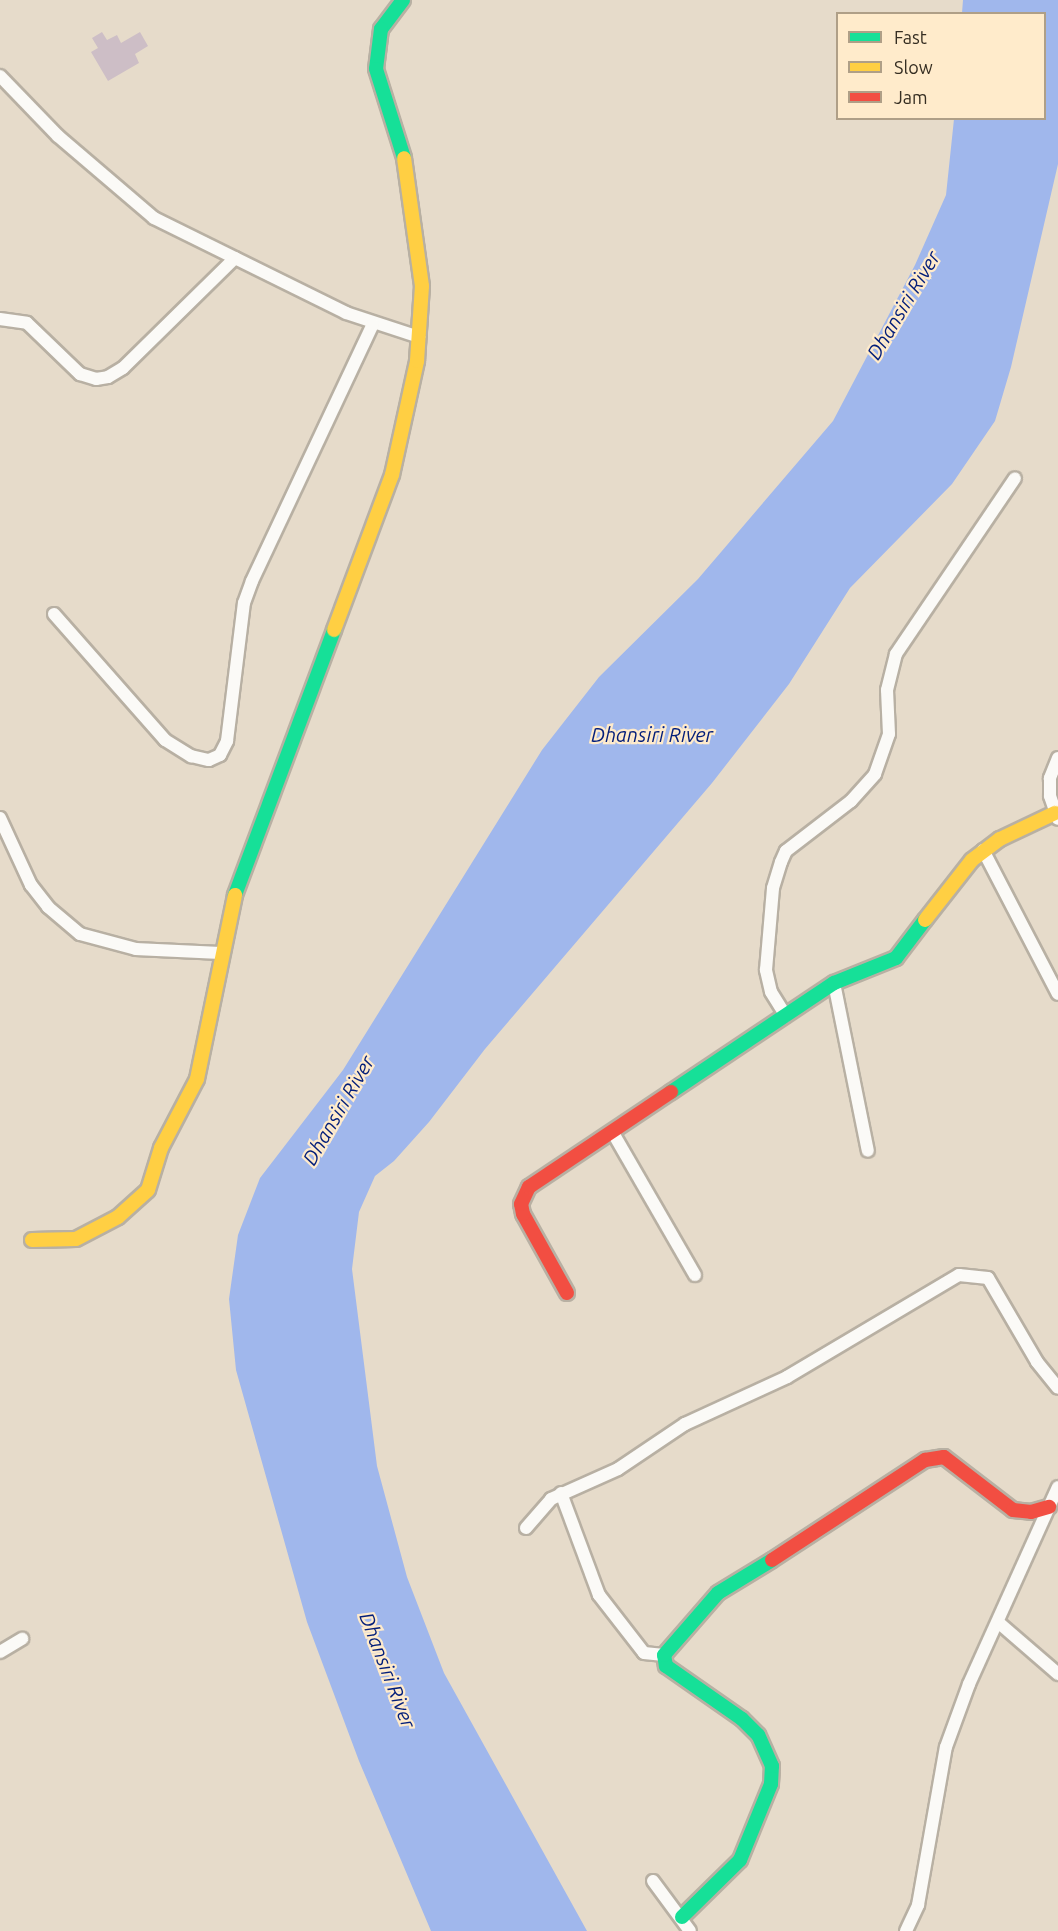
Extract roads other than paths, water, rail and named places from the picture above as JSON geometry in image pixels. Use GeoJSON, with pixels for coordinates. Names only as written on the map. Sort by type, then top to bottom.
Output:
{"type":"FeatureCollection","features":[{"type":"Feature","properties":{"kind":"street"},"geometry":{"type":"LineString","coordinates":[[32,1240],[76,1239],[118,1217],[148,1190],[160,1148],[197,1078],[220,953],[236,889],[392,476],[413,382],[419,338],[422,286],[416,214],[408,170],[376,69],[381,29],[403,0]]}},
{"type":"Feature","properties":{"kind":"street"},"geometry":{"type":"LineString","coordinates":[[3,84],[140,208],[170,228],[373,324],[419,338]]}},
{"type":"Feature","properties":{"kind":"street"},"geometry":{"type":"LineString","coordinates":[[0,319],[27,323],[80,374],[96,380],[108,378],[123,368],[235,258]]}},
{"type":"Feature","properties":{"kind":"street"},"geometry":{"type":"LineString","coordinates":[[54,614],[165,740],[191,756],[209,760],[220,755],[227,741],[246,596],[373,324]]}},
{"type":"Feature","properties":{"kind":"street"},"geometry":{"type":"LineString","coordinates":[[786,1016],[771,992],[766,970],[773,888],[781,862],[786,851],[851,801],[875,774],[889,734],[887,690],[896,654],[1014,478]]}},
{"type":"Feature","properties":{"kind":"street"},"geometry":{"type":"LineString","coordinates":[[567,1293],[523,1214],[523,1195],[536,1181],[613,1133],[834,983],[861,969],[896,958],[983,850],[1013,831],[1057,816],[1050,778],[1058,758]]}},
{"type":"Feature","properties":{"kind":"street"},"geometry":{"type":"LineString","coordinates":[[0,818],[31,885],[48,907],[80,934],[135,949],[220,953]]}},
{"type":"Feature","properties":{"kind":"street"},"geometry":{"type":"LineString","coordinates":[[983,850],[1058,994]]}},
{"type":"Feature","properties":{"kind":"street"},"geometry":{"type":"LineString","coordinates":[[834,983],[868,1151]]}},
{"type":"Feature","properties":{"kind":"street"},"geometry":{"type":"LineString","coordinates":[[613,1133],[695,1275]]}},
{"type":"Feature","properties":{"kind":"street"},"geometry":{"type":"LineString","coordinates":[[526,1528],[561,1493],[618,1469],[685,1424],[787,1377],[959,1275],[988,1278],[1037,1362],[1058,1388]]}},
{"type":"Feature","properties":{"kind":"street"},"geometry":{"type":"LineString","coordinates":[[664,1655],[718,1593],[841,1518],[925,1460],[944,1456],[1013,1510],[1049,1507]]}},
{"type":"Feature","properties":{"kind":"street"},"geometry":{"type":"LineString","coordinates":[[906,1931],[918,1905],[946,1747],[969,1684],[999,1623],[1058,1487]]}},
{"type":"Feature","properties":{"kind":"street"},"geometry":{"type":"LineString","coordinates":[[561,1493],[599,1595],[644,1653],[664,1655]]}},
{"type":"Feature","properties":{"kind":"street"},"geometry":{"type":"LineString","coordinates":[[999,1623],[1058,1674]]}},
{"type":"Feature","properties":{"kind":"street"},"geometry":{"type":"LineString","coordinates":[[0,1652],[22,1639]]}},
{"type":"Feature","properties":{"kind":"street"},"geometry":{"type":"LineString","coordinates":[[664,1655],[666,1665],[677,1675],[727,1708],[758,1735],[770,1755],[771,1766],[771,1784],[740,1860],[682,1917]]}},
{"type":"Feature","properties":{"kind":"street"},"geometry":{"type":"LineString","coordinates":[[653,1881],[682,1917],[690,1931]]}},
{"type":"Feature","properties":{"kind":"water","name":"Dhansiri River"},"geometry":{"type":"Polygon","coordinates":[[[963,0],[1058,0],[1058,164],[1011,367],[995,421],[952,484],[850,588],[789,684],[712,783],[485,1049],[429,1122],[394,1161],[375,1176],[359,1212],[352,1269],[377,1466],[407,1577],[444,1673],[587,1931],[431,1931],[359,1761],[307,1622],[236,1370],[229,1299],[238,1235],[260,1178],[343,1070],[542,750],[599,677],[698,579],[833,421],[915,265],[946,195],[954,120],[1046,120],[1046,12],[962,12],[963,0]]]}}]}
